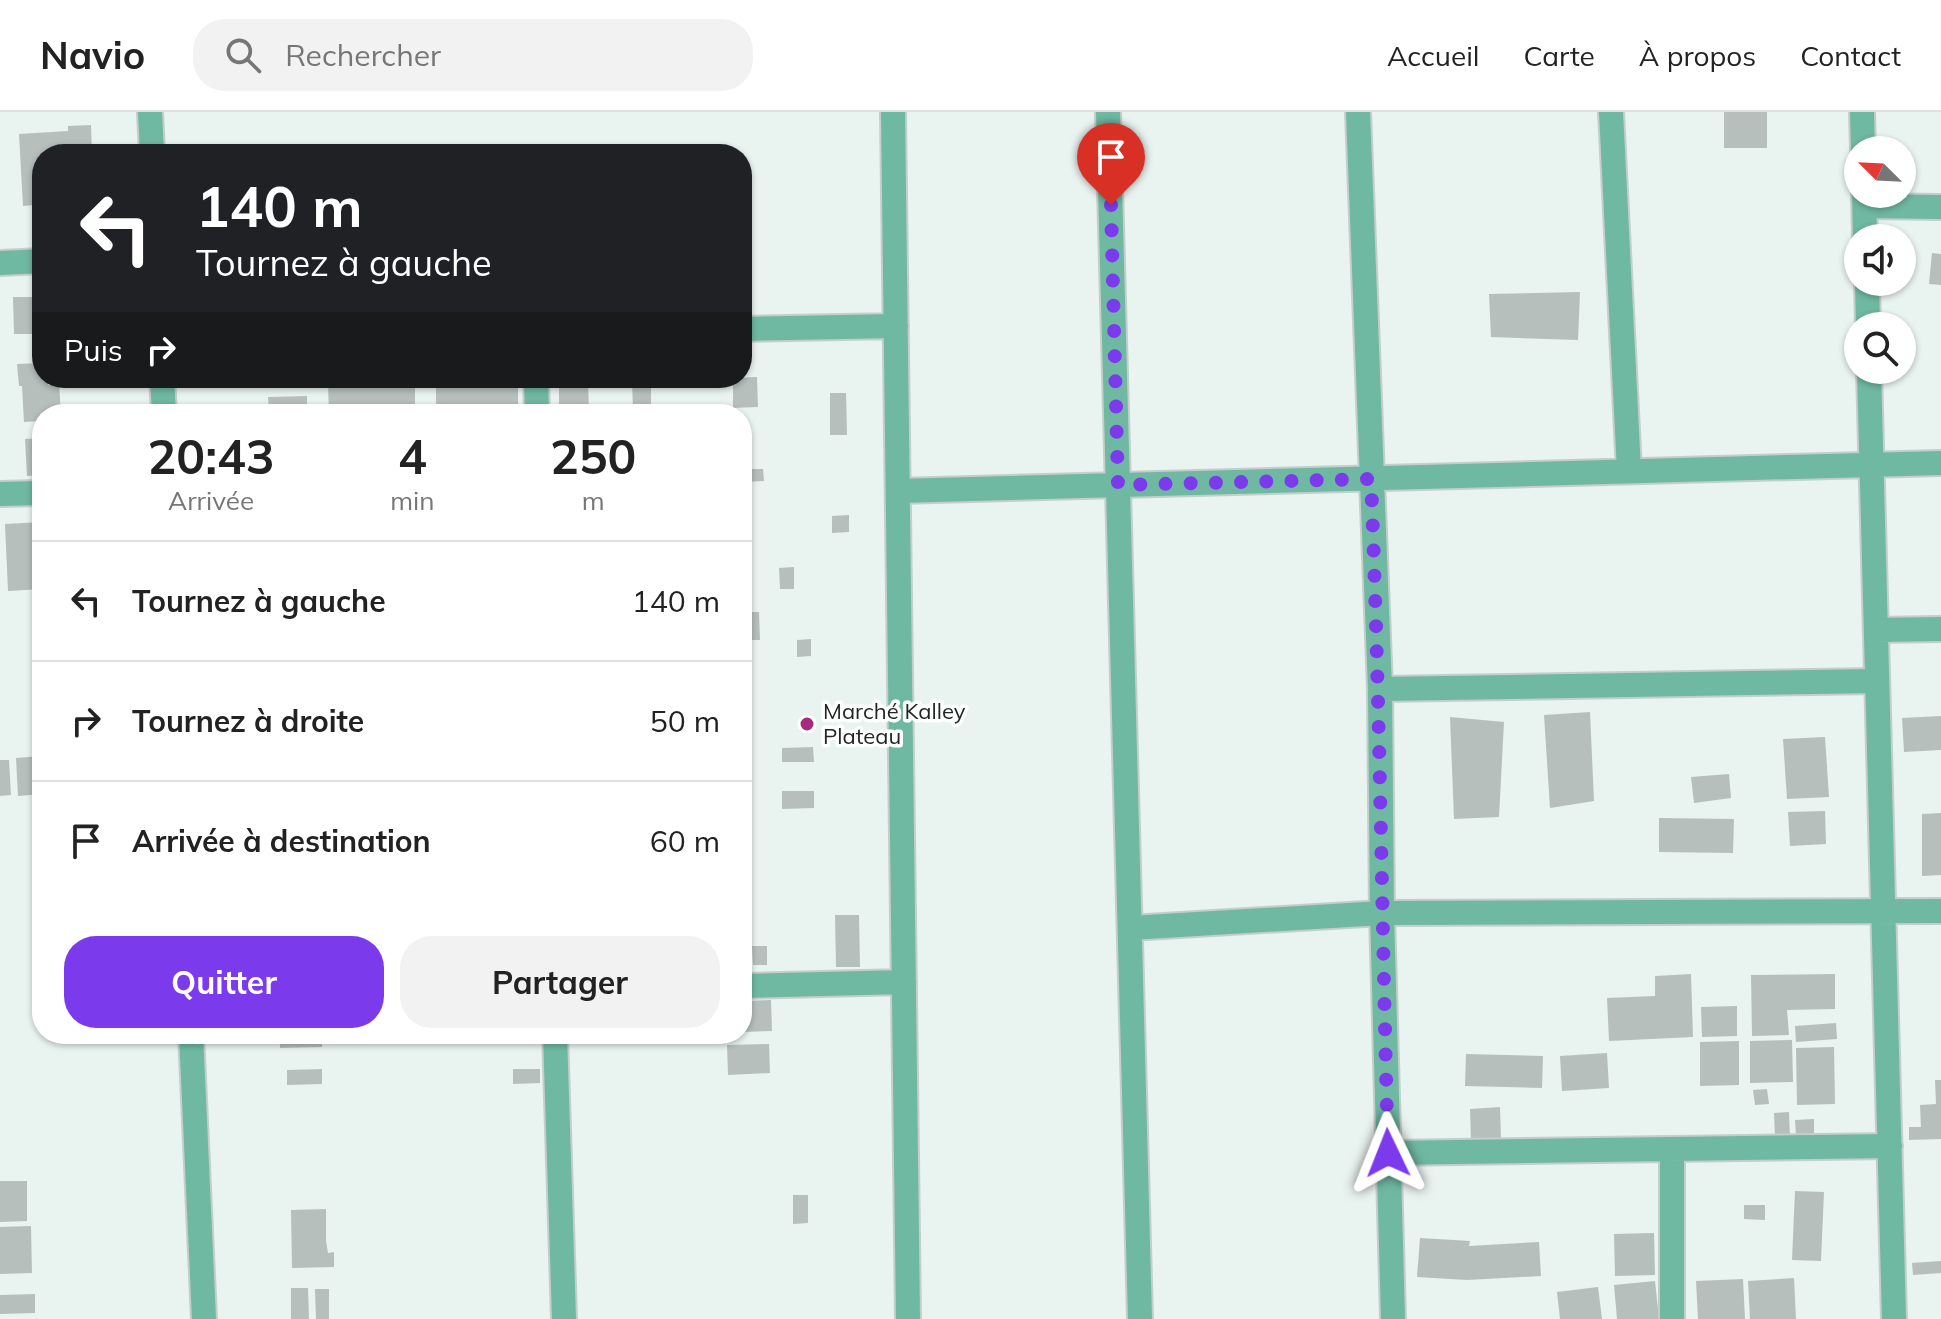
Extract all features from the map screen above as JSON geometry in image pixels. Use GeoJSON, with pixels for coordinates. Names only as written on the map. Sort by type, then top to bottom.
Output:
{"type":"FeatureCollection","features":[{"type":"Feature","properties":{"kind":"street"},"geometry":{"type":"LineString","coordinates":[[150,112],[152,144]]}},
{"type":"Feature","properties":{"kind":"street"},"geometry":{"type":"LineString","coordinates":[[893,112],[908,1319]]}},
{"type":"Feature","properties":{"kind":"street"},"geometry":{"type":"LineString","coordinates":[[1108,112],[1140,1319]]}},
{"type":"Feature","properties":{"kind":"street"},"geometry":{"type":"LineString","coordinates":[[1358,112],[1380,689],[1382,913],[1393,1319]]}},
{"type":"Feature","properties":{"kind":"street"},"geometry":{"type":"LineString","coordinates":[[1611,112],[1629,471]]}},
{"type":"Feature","properties":{"kind":"street"},"geometry":{"type":"LineString","coordinates":[[1862,112],[1863,136]]}},
{"type":"Feature","properties":{"kind":"street"},"geometry":{"type":"LineString","coordinates":[[1916,205],[1941,207]]}},
{"type":"Feature","properties":{"kind":"street"},"geometry":{"type":"LineString","coordinates":[[0,263],[32,261]]}},
{"type":"Feature","properties":{"kind":"street"},"geometry":{"type":"LineString","coordinates":[[752,329],[896,326]]}},
{"type":"Feature","properties":{"kind":"street"},"geometry":{"type":"LineString","coordinates":[[1869,384],[1894,1319]]}},
{"type":"Feature","properties":{"kind":"street"},"geometry":{"type":"LineString","coordinates":[[898,491],[1941,463]]}},
{"type":"Feature","properties":{"kind":"street"},"geometry":{"type":"LineString","coordinates":[[0,494],[32,493]]}},
{"type":"Feature","properties":{"kind":"street"},"geometry":{"type":"LineString","coordinates":[[1876,630],[1941,629]]}},
{"type":"Feature","properties":{"kind":"street"},"geometry":{"type":"LineString","coordinates":[[1380,689],[1877,681]]}},
{"type":"Feature","properties":{"kind":"street"},"geometry":{"type":"LineString","coordinates":[[1130,928],[1382,913],[1941,911]]}},
{"type":"Feature","properties":{"kind":"street"},"geometry":{"type":"LineString","coordinates":[[752,986],[904,982]]}},
{"type":"Feature","properties":{"kind":"street"},"geometry":{"type":"LineString","coordinates":[[191,1044],[204,1319]]}},
{"type":"Feature","properties":{"kind":"street"},"geometry":{"type":"LineString","coordinates":[[555,1044],[564,1319]]}},
{"type":"Feature","properties":{"kind":"street"},"geometry":{"type":"LineString","coordinates":[[1388,1153],[1890,1146]]}},
{"type":"Feature","properties":{"kind":"street"},"geometry":{"type":"LineString","coordinates":[[1672,1150],[1672,1319]]}},
{"type":"Feature","properties":{"kind":"building"},"geometry":{"type":"Polygon","coordinates":[[[1724,112],[1767,112],[1767,148],[1724,148],[1724,112]]]}},
{"type":"Feature","properties":{"kind":"building"},"geometry":{"type":"Polygon","coordinates":[[[91,125],[92,144],[32,144],[32,205],[23,206],[19,134],[68,131],[68,126],[91,125]]]}},
{"type":"Feature","properties":{"kind":"building"},"geometry":{"type":"Polygon","coordinates":[[[1932,253],[1941,254],[1941,285],[1929,284],[1932,253]]]}},
{"type":"Feature","properties":{"kind":"building"},"geometry":{"type":"Polygon","coordinates":[[[1580,292],[1578,340],[1491,337],[1489,294],[1580,292]]]}},
{"type":"Feature","properties":{"kind":"building"},"geometry":{"type":"Polygon","coordinates":[[[13,297],[32,297],[32,334],[14,334],[13,297]]]}},
{"type":"Feature","properties":{"kind":"building"},"geometry":{"type":"Polygon","coordinates":[[[32,363],[32,388],[59,388],[60,404],[32,404],[32,422],[24,422],[17,364],[32,363]]]}},
{"type":"Feature","properties":{"kind":"building"},"geometry":{"type":"Polygon","coordinates":[[[752,377],[757,377],[758,407],[733,404],[733,388],[752,388],[752,377]]]}},
{"type":"Feature","properties":{"kind":"building"},"geometry":{"type":"Polygon","coordinates":[[[328,388],[415,388],[415,404],[329,404],[328,388]]]}},
{"type":"Feature","properties":{"kind":"building"},"geometry":{"type":"Polygon","coordinates":[[[436,388],[518,388],[518,404],[436,404],[436,388]]]}},
{"type":"Feature","properties":{"kind":"building"},"geometry":{"type":"Polygon","coordinates":[[[559,388],[588,388],[589,404],[559,404],[559,388]]]}},
{"type":"Feature","properties":{"kind":"building"},"geometry":{"type":"Polygon","coordinates":[[[632,388],[651,388],[651,404],[633,404],[632,388]]]}},
{"type":"Feature","properties":{"kind":"building"},"geometry":{"type":"Polygon","coordinates":[[[830,393],[846,393],[847,435],[830,435],[830,393]]]}},
{"type":"Feature","properties":{"kind":"building"},"geometry":{"type":"Polygon","coordinates":[[[307,396],[307,404],[268,404],[268,397],[307,396]]]}},
{"type":"Feature","properties":{"kind":"building"},"geometry":{"type":"Polygon","coordinates":[[[25,439],[32,439],[32,476],[27,476],[25,439]]]}},
{"type":"Feature","properties":{"kind":"building"},"geometry":{"type":"Polygon","coordinates":[[[752,469],[763,469],[764,481],[752,482],[752,469]]]}},
{"type":"Feature","properties":{"kind":"building"},"geometry":{"type":"Polygon","coordinates":[[[849,515],[849,532],[832,533],[832,516],[849,515]]]}},
{"type":"Feature","properties":{"kind":"building"},"geometry":{"type":"Polygon","coordinates":[[[32,523],[32,590],[8,591],[5,524],[32,523]]]}},
{"type":"Feature","properties":{"kind":"building"},"geometry":{"type":"Polygon","coordinates":[[[794,567],[794,589],[780,589],[779,568],[794,567]]]}},
{"type":"Feature","properties":{"kind":"building"},"geometry":{"type":"Polygon","coordinates":[[[752,612],[759,612],[760,640],[752,640],[752,612]]]}},
{"type":"Feature","properties":{"kind":"building"},"geometry":{"type":"Polygon","coordinates":[[[811,639],[811,656],[797,657],[797,640],[811,639]]]}},
{"type":"Feature","properties":{"kind":"building"},"geometry":{"type":"Polygon","coordinates":[[[1590,712],[1594,801],[1550,808],[1544,715],[1590,712]]]}},
{"type":"Feature","properties":{"kind":"building"},"geometry":{"type":"Polygon","coordinates":[[[1941,716],[1941,750],[1904,752],[1902,718],[1941,716]]]}},
{"type":"Feature","properties":{"kind":"building"},"geometry":{"type":"Polygon","coordinates":[[[1450,717],[1504,722],[1499,817],[1454,819],[1450,717]]]}},
{"type":"Feature","properties":{"kind":"building"},"geometry":{"type":"Polygon","coordinates":[[[1825,737],[1829,797],[1787,799],[1783,739],[1825,737]]]}},
{"type":"Feature","properties":{"kind":"building"},"geometry":{"type":"Polygon","coordinates":[[[813,747],[814,762],[782,762],[782,748],[813,747]]]}},
{"type":"Feature","properties":{"kind":"building"},"geometry":{"type":"Polygon","coordinates":[[[32,757],[32,795],[18,796],[16,758],[32,757]]]}},
{"type":"Feature","properties":{"kind":"building"},"geometry":{"type":"Polygon","coordinates":[[[0,760],[9,760],[11,795],[0,796],[0,760]]]}},
{"type":"Feature","properties":{"kind":"building"},"geometry":{"type":"Polygon","coordinates":[[[1729,774],[1731,798],[1694,803],[1691,777],[1729,774]]]}},
{"type":"Feature","properties":{"kind":"building"},"geometry":{"type":"Polygon","coordinates":[[[782,791],[814,791],[814,808],[782,809],[782,791]]]}},
{"type":"Feature","properties":{"kind":"building"},"geometry":{"type":"Polygon","coordinates":[[[1825,811],[1826,844],[1790,846],[1788,812],[1825,811]]]}},
{"type":"Feature","properties":{"kind":"building"},"geometry":{"type":"Polygon","coordinates":[[[1941,813],[1941,875],[1922,876],[1922,814],[1941,813]]]}},
{"type":"Feature","properties":{"kind":"building"},"geometry":{"type":"Polygon","coordinates":[[[1659,818],[1734,819],[1733,853],[1659,852],[1659,818]]]}},
{"type":"Feature","properties":{"kind":"building"},"geometry":{"type":"Polygon","coordinates":[[[835,915],[859,915],[860,967],[836,967],[835,915]]]}},
{"type":"Feature","properties":{"kind":"building"},"geometry":{"type":"Polygon","coordinates":[[[752,946],[767,946],[767,965],[753,965],[752,946]]]}},
{"type":"Feature","properties":{"kind":"building"},"geometry":{"type":"Polygon","coordinates":[[[1691,974],[1693,1037],[1609,1041],[1607,998],[1655,996],[1655,976],[1691,974]]]}},
{"type":"Feature","properties":{"kind":"building"},"geometry":{"type":"Polygon","coordinates":[[[1835,974],[1835,1009],[1787,1010],[1789,1035],[1752,1036],[1751,975],[1835,974]]]}},
{"type":"Feature","properties":{"kind":"building"},"geometry":{"type":"Polygon","coordinates":[[[771,1000],[772,1031],[752,1032],[752,1001],[771,1000]]]}},
{"type":"Feature","properties":{"kind":"building"},"geometry":{"type":"Polygon","coordinates":[[[1737,1006],[1737,1036],[1702,1037],[1701,1007],[1737,1006]]]}},
{"type":"Feature","properties":{"kind":"building"},"geometry":{"type":"Polygon","coordinates":[[[1836,1023],[1837,1039],[1796,1042],[1795,1026],[1836,1023]]]}},
{"type":"Feature","properties":{"kind":"building"},"geometry":{"type":"Polygon","coordinates":[[[1792,1040],[1793,1082],[1750,1083],[1750,1041],[1792,1040]]]}},
{"type":"Feature","properties":{"kind":"building"},"geometry":{"type":"Polygon","coordinates":[[[1739,1041],[1739,1085],[1700,1086],[1700,1042],[1739,1041]]]}},
{"type":"Feature","properties":{"kind":"building"},"geometry":{"type":"Polygon","coordinates":[[[280,1044],[322,1044],[322,1047],[280,1048],[280,1044]]]}},
{"type":"Feature","properties":{"kind":"building"},"geometry":{"type":"Polygon","coordinates":[[[769,1044],[770,1073],[728,1075],[727,1045],[769,1044]]]}},
{"type":"Feature","properties":{"kind":"building"},"geometry":{"type":"Polygon","coordinates":[[[1834,1047],[1835,1104],[1797,1105],[1796,1048],[1834,1047]]]}},
{"type":"Feature","properties":{"kind":"building"},"geometry":{"type":"Polygon","coordinates":[[[1607,1053],[1609,1088],[1562,1091],[1560,1056],[1607,1053]]]}},
{"type":"Feature","properties":{"kind":"building"},"geometry":{"type":"Polygon","coordinates":[[[1466,1054],[1543,1056],[1542,1088],[1465,1086],[1466,1054]]]}},
{"type":"Feature","properties":{"kind":"building"},"geometry":{"type":"Polygon","coordinates":[[[322,1069],[322,1084],[287,1085],[287,1070],[322,1069]]]}},
{"type":"Feature","properties":{"kind":"building"},"geometry":{"type":"Polygon","coordinates":[[[513,1069],[540,1069],[540,1083],[513,1084],[513,1069]]]}},
{"type":"Feature","properties":{"kind":"building"},"geometry":{"type":"Polygon","coordinates":[[[1935,1080],[1941,1080],[1941,1139],[1909,1140],[1909,1127],[1921,1127],[1920,1105],[1936,1104],[1935,1080]]]}},
{"type":"Feature","properties":{"kind":"building"},"geometry":{"type":"Polygon","coordinates":[[[1767,1089],[1769,1104],[1755,1105],[1753,1090],[1767,1089]]]}},
{"type":"Feature","properties":{"kind":"building"},"geometry":{"type":"Polygon","coordinates":[[[1500,1107],[1501,1139],[1471,1141],[1470,1109],[1500,1107]]]}},
{"type":"Feature","properties":{"kind":"building"},"geometry":{"type":"Polygon","coordinates":[[[1789,1112],[1790,1138],[1775,1138],[1774,1113],[1789,1112]]]}},
{"type":"Feature","properties":{"kind":"building"},"geometry":{"type":"Polygon","coordinates":[[[1814,1119],[1814,1135],[1796,1136],[1795,1120],[1814,1119]]]}},
{"type":"Feature","properties":{"kind":"building"},"geometry":{"type":"Polygon","coordinates":[[[0,1181],[27,1181],[27,1221],[0,1222],[0,1181]]]}},
{"type":"Feature","properties":{"kind":"building"},"geometry":{"type":"Polygon","coordinates":[[[1795,1191],[1824,1192],[1821,1261],[1792,1260],[1795,1191]]]}},
{"type":"Feature","properties":{"kind":"building"},"geometry":{"type":"Polygon","coordinates":[[[793,1195],[808,1195],[808,1223],[793,1224],[793,1195]]]}},
{"type":"Feature","properties":{"kind":"building"},"geometry":{"type":"Polygon","coordinates":[[[1744,1205],[1765,1205],[1765,1220],[1744,1219],[1744,1205]]]}},
{"type":"Feature","properties":{"kind":"building"},"geometry":{"type":"Polygon","coordinates":[[[326,1209],[326,1241],[328,1253],[334,1252],[334,1267],[292,1268],[291,1210],[326,1209]]]}},
{"type":"Feature","properties":{"kind":"building"},"geometry":{"type":"Polygon","coordinates":[[[31,1226],[32,1273],[0,1274],[0,1227],[31,1226]]]}},
{"type":"Feature","properties":{"kind":"building"},"geometry":{"type":"Polygon","coordinates":[[[1654,1233],[1655,1275],[1615,1276],[1614,1234],[1654,1233]]]}},
{"type":"Feature","properties":{"kind":"building"},"geometry":{"type":"Polygon","coordinates":[[[1420,1238],[1470,1241],[1469,1246],[1539,1242],[1541,1276],[1467,1280],[1417,1277],[1420,1238]]]}},
{"type":"Feature","properties":{"kind":"building"},"geometry":{"type":"Polygon","coordinates":[[[1941,1261],[1941,1273],[1913,1275],[1912,1263],[1941,1261]]]}},
{"type":"Feature","properties":{"kind":"building"},"geometry":{"type":"Polygon","coordinates":[[[1794,1278],[1796,1319],[1750,1319],[1748,1281],[1794,1278]]]}},
{"type":"Feature","properties":{"kind":"building"},"geometry":{"type":"Polygon","coordinates":[[[1743,1279],[1745,1319],[1698,1319],[1696,1281],[1743,1279]]]}},
{"type":"Feature","properties":{"kind":"building"},"geometry":{"type":"Polygon","coordinates":[[[1655,1281],[1659,1319],[1617,1319],[1614,1285],[1655,1281]]]}},
{"type":"Feature","properties":{"kind":"building"},"geometry":{"type":"Polygon","coordinates":[[[1598,1287],[1602,1319],[1560,1319],[1557,1292],[1598,1287]]]}},
{"type":"Feature","properties":{"kind":"building"},"geometry":{"type":"Polygon","coordinates":[[[291,1288],[308,1288],[309,1319],[291,1319],[291,1288]]]}},
{"type":"Feature","properties":{"kind":"building"},"geometry":{"type":"Polygon","coordinates":[[[315,1289],[329,1289],[329,1319],[316,1319],[315,1289]]]}},
{"type":"Feature","properties":{"kind":"building"},"geometry":{"type":"Polygon","coordinates":[[[35,1294],[35,1313],[0,1314],[0,1295],[35,1294]]]}},
{"type":"Feature","properties":{"kind":"place","name":"Marché Kalley Plateau"},"geometry":{"type":"Point","coordinates":[807,724]}},
{"type":"Feature","properties":{"kind":"route"},"geometry":{"type":"LineString","coordinates":[[1111,205],[1118,485],[1371,479],[1380,689],[1388,1153]]}}]}
